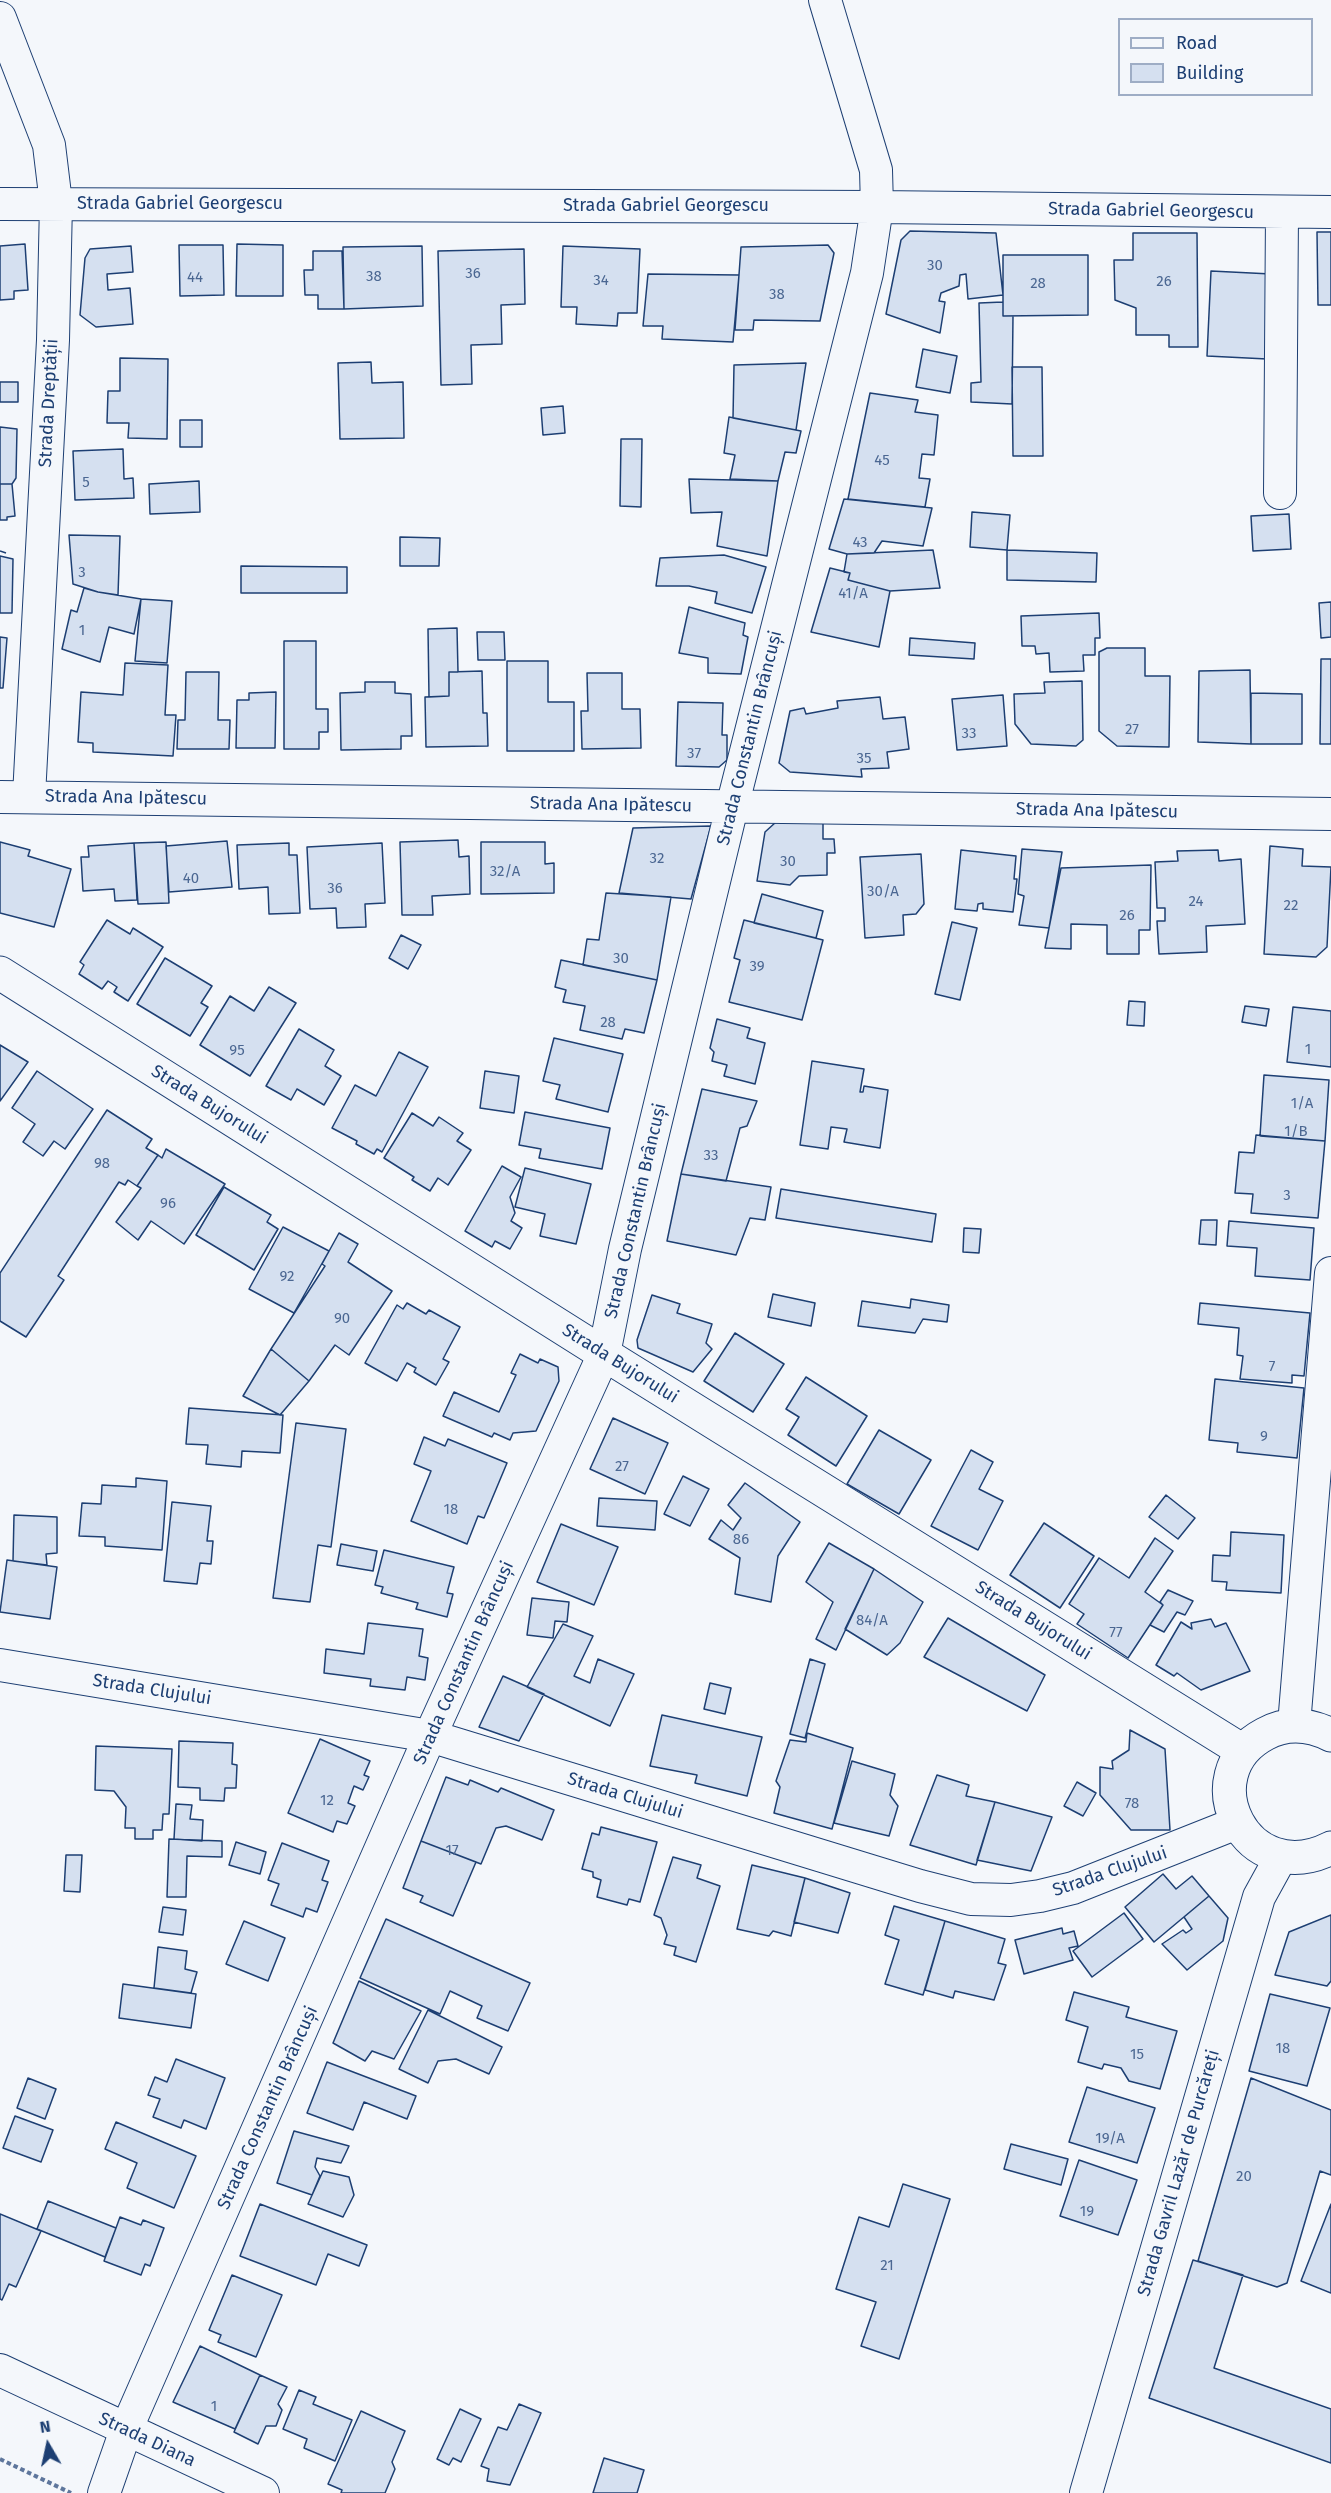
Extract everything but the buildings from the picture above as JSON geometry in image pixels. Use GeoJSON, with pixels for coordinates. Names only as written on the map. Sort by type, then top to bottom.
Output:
{"type":"FeatureCollection","features":[{"type":"Feature","properties":{"kind":"street","name":"Strada Constantin Brâncuși"},"geometry":{"type":"LineString","coordinates":[[104,2493],[126,2430],[430,1736],[604,1354],[626,1249],[732,807],[867,273],[877,207],[876,170],[825,0]]}},
{"type":"Feature","properties":{"kind":"street","name":"Strada Dreptății"},"geometry":{"type":"LineString","coordinates":[[0,18],[49,145],[56,203],[53,340],[14,797]]}},
{"type":"Feature","properties":{"kind":"street","name":"Strada Gabriel Georgescu"},"geometry":{"type":"LineString","coordinates":[[0,204],[877,207],[1331,212]]}},
{"type":"Feature","properties":{"kind":"street"},"geometry":{"type":"LineString","coordinates":[[1280,493],[1282,213]]}},
{"type":"Feature","properties":{"kind":"street","name":"Strada Ana Ipătescu"},"geometry":{"type":"LineString","coordinates":[[14,797],[1331,814]]}},
{"type":"Feature","properties":{"kind":"street","name":"Strada Bujorului"},"geometry":{"type":"LineString","coordinates":[[0,973],[604,1354],[1243,1751]]}},
{"type":"Feature","properties":{"kind":"street"},"geometry":{"type":"LineString","coordinates":[[1294,1725],[1331,1272]]}},
{"type":"Feature","properties":{"kind":"street","name":"Strada Clujului"},"geometry":{"type":"LineString","coordinates":[[0,1665],[430,1736],[920,1886],[971,1899],[1011,1900],[1073,1888],[1237,1823]]}},
{"type":"Feature","properties":{"kind":"street"},"geometry":{"type":"LineString","coordinates":[[1331,1735],[1313,1727],[1294,1725],[1275,1729],[1257,1738],[1243,1751],[1234,1768],[1230,1786],[1230,1805],[1237,1823],[1248,1838],[1264,1850],[1281,1857],[1300,1859],[1318,1855],[1331,1848]]}},
{"type":"Feature","properties":{"kind":"street","name":"Strada Gavril Lazăr de Purcăreți"},"geometry":{"type":"LineString","coordinates":[[1086,2493],[1259,1897],[1281,1857]]}},
{"type":"Feature","properties":{"kind":"street","name":"Strada Diana"},"geometry":{"type":"LineString","coordinates":[[0,2370],[263,2493]]}},
{"type":"Feature","properties":{"kind":"path"},"geometry":{"type":"LineString","coordinates":[[0,2459],[71,2493]]}},
{"type":"Feature","properties":{"kind":"fence"},"geometry":{"type":"LineString","coordinates":[[0,551],[6,553]]}}]}
